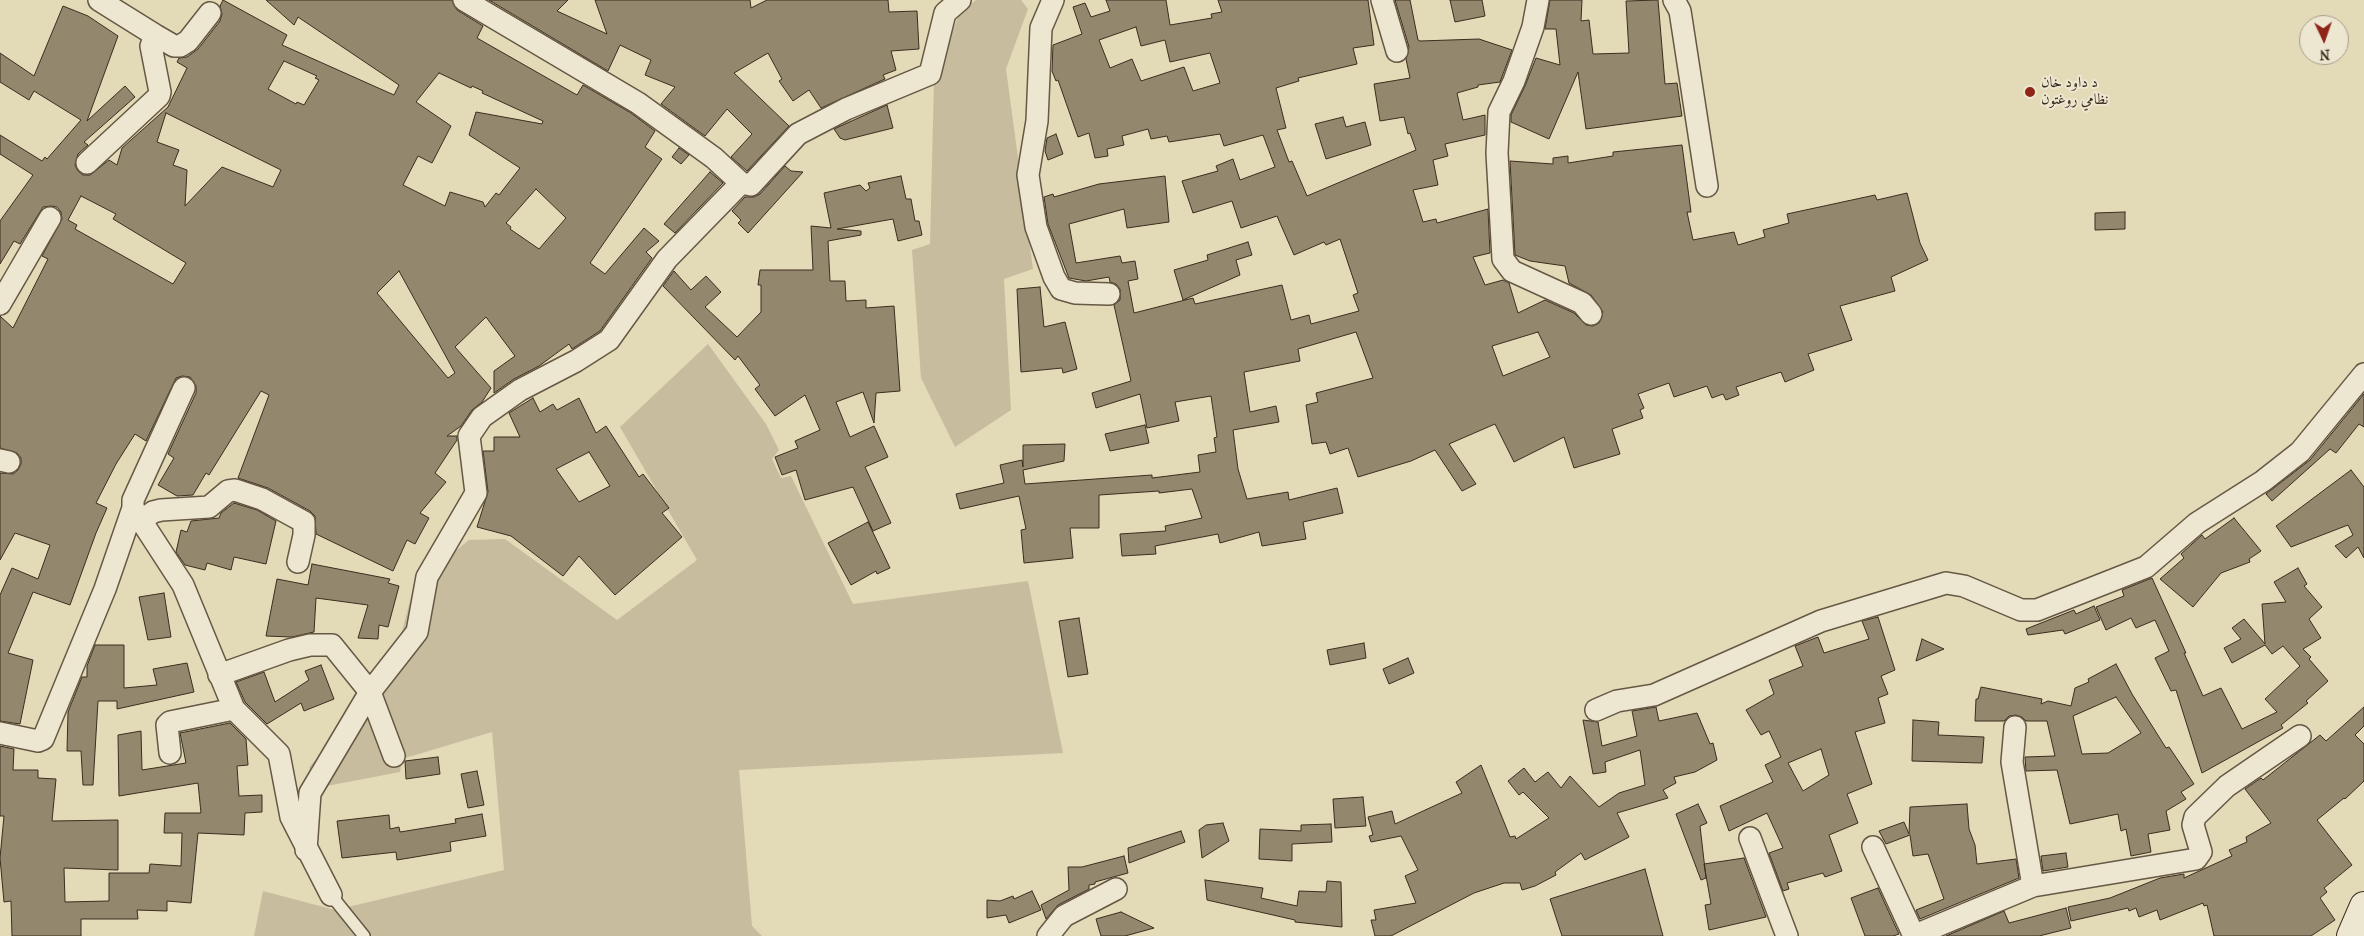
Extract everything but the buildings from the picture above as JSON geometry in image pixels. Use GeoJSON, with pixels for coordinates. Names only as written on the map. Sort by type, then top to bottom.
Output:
{"type":"FeatureCollection","features":[{"type":"Feature","properties":{"kind":"street"},"geometry":{"type":"LineString","coordinates":[[98,0],[174,46],[180,46],[188,41],[210,13]]}},
{"type":"Feature","properties":{"kind":"street"},"geometry":{"type":"LineString","coordinates":[[464,0],[638,103],[706,152],[741,183],[751,185],[798,134],[846,109],[930,74],[945,13],[960,0]]}},
{"type":"Feature","properties":{"kind":"street"},"geometry":{"type":"LineString","coordinates":[[1053,0],[1041,28],[1037,121],[1028,175],[1036,227],[1054,277],[1061,289],[1074,293],[1109,294]]}},
{"type":"Feature","properties":{"kind":"street"},"geometry":{"type":"LineString","coordinates":[[1382,0],[1396,51]]}},
{"type":"Feature","properties":{"kind":"street"},"geometry":{"type":"LineString","coordinates":[[1538,0],[1533,27],[1514,81],[1499,112],[1497,153],[1503,259],[1512,271],[1582,303],[1591,314]]}},
{"type":"Feature","properties":{"kind":"street"},"geometry":{"type":"LineString","coordinates":[[1674,0],[1680,11],[1707,186]]}},
{"type":"Feature","properties":{"kind":"street"},"geometry":{"type":"LineString","coordinates":[[87,164],[159,96],[159,80],[151,46],[155,35]]}},
{"type":"Feature","properties":{"kind":"street"},"geometry":{"type":"LineString","coordinates":[[306,850],[310,793],[370,692],[417,632],[427,577],[476,493],[469,436],[482,417],[520,390],[576,361],[609,340],[667,258],[741,183]]}},
{"type":"Feature","properties":{"kind":"street"},"geometry":{"type":"LineString","coordinates":[[0,304],[50,218]]}},
{"type":"Feature","properties":{"kind":"street"},"geometry":{"type":"LineString","coordinates":[[1596,710],[1617,701],[1654,695],[1821,621],[1946,583],[1964,586],[2021,610],[2037,610],[2146,567],[2197,524],[2263,480],[2300,452],[2364,374]]}},
{"type":"Feature","properties":{"kind":"street"},"geometry":{"type":"LineString","coordinates":[[184,388],[133,500],[136,515],[183,585],[234,709],[279,754],[291,817],[306,850],[331,894]]}},
{"type":"Feature","properties":{"kind":"street"},"geometry":{"type":"LineString","coordinates":[[136,515],[161,510],[209,507],[228,491],[235,490],[262,499],[304,522],[304,535],[298,562]]}},
{"type":"Feature","properties":{"kind":"street"},"geometry":{"type":"LineString","coordinates":[[0,733],[38,741],[43,739],[136,515]]}},
{"type":"Feature","properties":{"kind":"street"},"geometry":{"type":"LineString","coordinates":[[219,674],[289,650],[310,645],[332,645],[370,692],[394,756]]}},
{"type":"Feature","properties":{"kind":"street"},"geometry":{"type":"LineString","coordinates":[[170,753],[167,725],[170,722],[234,709]]}},
{"type":"Feature","properties":{"kind":"street"},"geometry":{"type":"LineString","coordinates":[[2015,727],[2012,762],[2033,886]]}},
{"type":"Feature","properties":{"kind":"street"},"geometry":{"type":"LineString","coordinates":[[1873,847],[1914,936],[2033,886],[2196,858],[2201,852],[2193,825],[2195,817],[2227,786],[2300,736]]}},
{"type":"Feature","properties":{"kind":"street"},"geometry":{"type":"LineString","coordinates":[[1750,838],[1787,936]]}},
{"type":"Feature","properties":{"kind":"street"},"geometry":{"type":"LineString","coordinates":[[1048,936],[1064,916],[1116,888]]}},
{"type":"Feature","properties":{"kind":"street"},"geometry":{"type":"LineString","coordinates":[[2349,934],[2364,906]]}},
{"type":"Feature","properties":{"kind":"lane"},"geometry":{"type":"LineString","coordinates":[[331,894],[364,936]]}},
{"type":"Feature","properties":{"kind":"shaded area"},"geometry":{"type":"Polygon","coordinates":[[[976,0],[1021,0],[1028,9],[1006,69],[1033,269],[1004,279],[1011,410],[955,447],[921,378],[912,250],[930,244],[934,80],[959,14],[976,0]]]}},
{"type":"Feature","properties":{"kind":"shaded area"},"geometry":{"type":"Polygon","coordinates":[[[708,344],[766,424],[779,450],[772,459],[781,478],[791,476],[853,604],[1028,581],[1063,753],[739,770],[752,926],[762,936],[254,936],[263,891],[335,910],[504,870],[492,732],[402,759],[400,772],[316,788],[309,767],[390,679],[414,585],[469,540],[505,539],[617,620],[697,560],[620,427],[708,344]]]}},
{"type":"Feature","properties":{"kind":"place","name":"د داود خان نظامي روغتون"},"geometry":{"type":"Point","coordinates":[2030,92]}}]}
